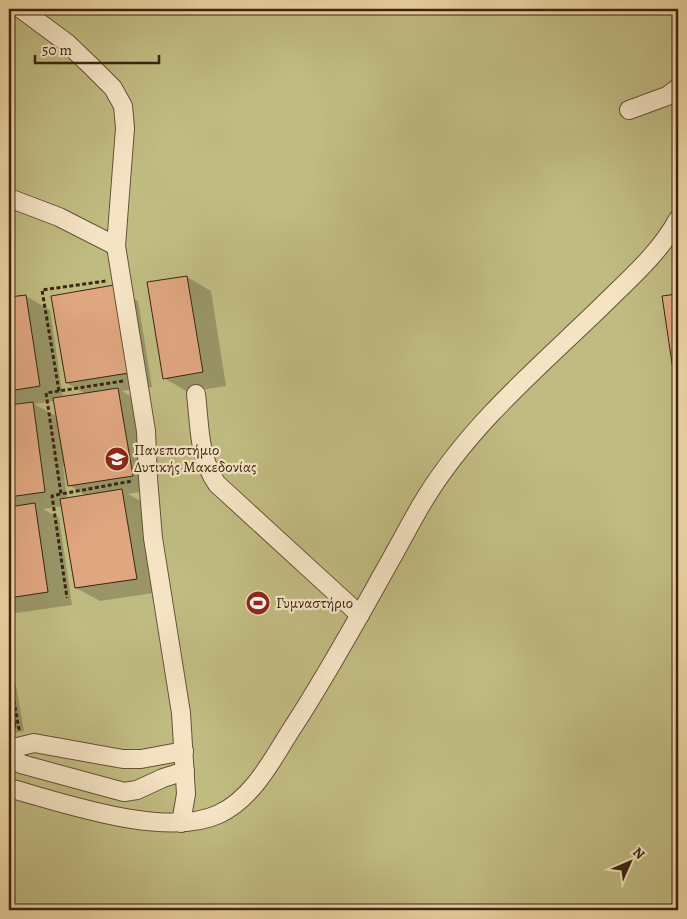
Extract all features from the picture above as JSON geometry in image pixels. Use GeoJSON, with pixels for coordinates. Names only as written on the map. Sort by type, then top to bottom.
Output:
{"type":"FeatureCollection","features":[{"type":"Feature","properties":{"kind":"street"},"geometry":{"type":"LineString","coordinates":[[21,9],[67,44],[92,67],[113,88],[123,106],[125,128],[116,246],[146,431],[153,538],[181,713],[186,770],[186,794],[181,822]]}},
{"type":"Feature","properties":{"kind":"street"},"geometry":{"type":"LineString","coordinates":[[629,110],[667,96],[678,88]]}},
{"type":"Feature","properties":{"kind":"street"},"geometry":{"type":"LineString","coordinates":[[9,198],[59,217],[116,246]]}},
{"type":"Feature","properties":{"kind":"street"},"geometry":{"type":"LineString","coordinates":[[9,788],[107,814],[156,823],[202,820],[218,815],[232,807],[247,794],[279,750],[318,688],[425,499],[447,466],[473,434],[523,380],[632,276],[661,244],[678,219]]}},
{"type":"Feature","properties":{"kind":"street"},"geometry":{"type":"LineString","coordinates":[[196,394],[204,459],[208,471],[218,484],[360,615]]}},
{"type":"Feature","properties":{"kind":"street"},"geometry":{"type":"LineString","coordinates":[[184,751],[159,756],[122,759],[34,742],[10,749],[12,755],[22,764],[124,792],[137,790],[186,770]]}},
{"type":"Feature","properties":{"kind":"street"},"geometry":{"type":"LineString","coordinates":[[159,756],[163,778]]}},
{"type":"Feature","properties":{"kind":"path"},"geometry":{"type":"LineString","coordinates":[[59,391],[42,290],[122,278]]}},
{"type":"Feature","properties":{"kind":"path"},"geometry":{"type":"LineString","coordinates":[[61,494],[46,393],[138,379]]}},
{"type":"Feature","properties":{"kind":"path"},"geometry":{"type":"LineString","coordinates":[[67,598],[52,496],[148,478]]}},
{"type":"Feature","properties":{"kind":"path"},"geometry":{"type":"LineString","coordinates":[[9,675],[19,729],[14,730]]}},
{"type":"Feature","properties":{"kind":"shaded area"},"geometry":{"type":"Polygon","coordinates":[[[9,9],[678,9],[678,910],[9,910],[9,9]]]}},
{"type":"Feature","properties":{"kind":"building"},"geometry":{"type":"Polygon","coordinates":[[[187,276],[203,372],[163,379],[147,282],[187,276]]]}},
{"type":"Feature","properties":{"kind":"building"},"geometry":{"type":"Polygon","coordinates":[[[114,285],[129,373],[66,383],[51,296],[114,285]]]}},
{"type":"Feature","properties":{"kind":"building"},"geometry":{"type":"Polygon","coordinates":[[[678,294],[678,403],[662,296],[678,294]]]}},
{"type":"Feature","properties":{"kind":"building"},"geometry":{"type":"Polygon","coordinates":[[[26,295],[40,386],[9,391],[9,297],[26,295]]]}},
{"type":"Feature","properties":{"kind":"building"},"geometry":{"type":"Polygon","coordinates":[[[118,388],[133,476],[68,486],[53,398],[118,388]]]}},
{"type":"Feature","properties":{"kind":"building"},"geometry":{"type":"Polygon","coordinates":[[[33,402],[45,492],[9,497],[9,405],[33,402]]]}},
{"type":"Feature","properties":{"kind":"building"},"geometry":{"type":"Polygon","coordinates":[[[122,489],[137,579],[75,588],[60,499],[122,489]]]}},
{"type":"Feature","properties":{"kind":"building"},"geometry":{"type":"Polygon","coordinates":[[[35,503],[48,592],[9,598],[9,507],[35,503]]]}},
{"type":"Feature","properties":{"kind":"building"},"geometry":{"type":"Polygon","coordinates":[[[9,686],[16,727],[9,728],[9,686]]]}},
{"type":"Feature","properties":{"kind":"place","name":"Πανεπιστήμιο Δυτικής Μακεδονίας"},"geometry":{"type":"Point","coordinates":[117,459]}},
{"type":"Feature","properties":{"kind":"place","name":"Γυμναστήριο"},"geometry":{"type":"Point","coordinates":[258,603]}}]}
